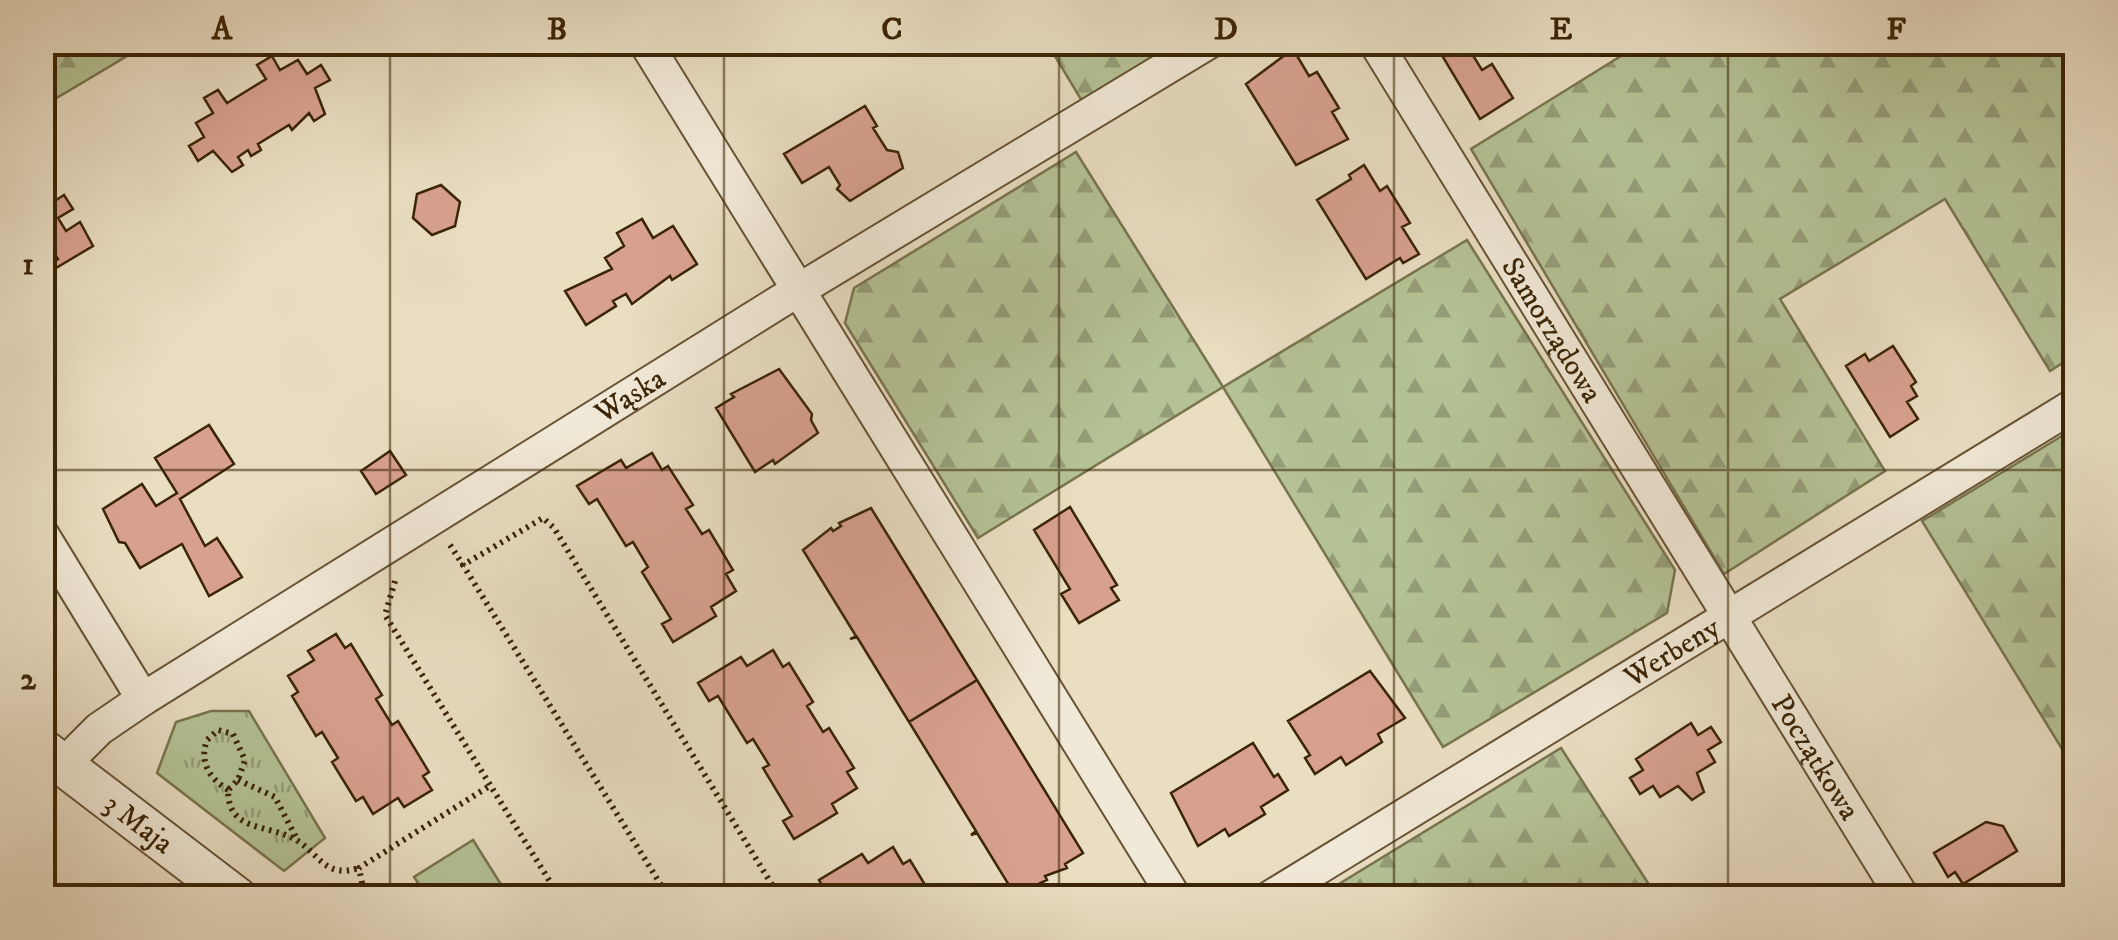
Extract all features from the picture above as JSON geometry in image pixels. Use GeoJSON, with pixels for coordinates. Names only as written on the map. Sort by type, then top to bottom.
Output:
{"type":"FeatureCollection","features":[{"type":"Feature","properties":{"kind":"street"},"geometry":{"type":"LineString","coordinates":[[644,42],[1175,898]]}},
{"type":"Feature","properties":{"kind":"street","name":"Wąska"},"geometry":{"type":"LineString","coordinates":[[53,757],[797,292],[1209,42]]}},
{"type":"Feature","properties":{"kind":"street","name":"Samorządowa"},"geometry":{"type":"LineString","coordinates":[[1375,42],[1729,616]]}},
{"type":"Feature","properties":{"kind":"street","name":"Werbeny"},"geometry":{"type":"LineString","coordinates":[[1269,898],[2076,404]]}},
{"type":"Feature","properties":{"kind":"street"},"geometry":{"type":"LineString","coordinates":[[42,534],[143,699]]}},
{"type":"Feature","properties":{"kind":"street","name":"Początkowa"},"geometry":{"type":"LineString","coordinates":[[1729,616],[1903,898]]}},
{"type":"Feature","properties":{"kind":"street","name":"3 Maja"},"geometry":{"type":"LineString","coordinates":[[53,757],[237,898]]}},
{"type":"Feature","properties":{"kind":"path"},"geometry":{"type":"LineString","coordinates":[[463,565],[543,518],[554,528],[780,898]]}},
{"type":"Feature","properties":{"kind":"path"},"geometry":{"type":"LineString","coordinates":[[437,553],[450,545],[669,898]]}},
{"type":"Feature","properties":{"kind":"path"},"geometry":{"type":"LineString","coordinates":[[410,570],[396,578],[386,615],[560,898]]}},
{"type":"Feature","properties":{"kind":"path"},"geometry":{"type":"LineString","coordinates":[[228,790],[214,781],[204,758],[206,740],[218,730],[226,730],[239,742],[245,760],[238,780],[228,790],[228,806],[236,818],[299,842]]}},
{"type":"Feature","properties":{"kind":"path"},"geometry":{"type":"LineString","coordinates":[[238,780],[274,796],[299,842],[328,868],[346,872],[359,868],[491,785]]}},
{"type":"Feature","properties":{"kind":"path"},"geometry":{"type":"LineString","coordinates":[[269,831],[283,817]]}},
{"type":"Feature","properties":{"kind":"path"},"geometry":{"type":"LineString","coordinates":[[359,868],[365,898]]}},
{"type":"Feature","properties":{"kind":"green space"},"geometry":{"type":"Polygon","coordinates":[[[43,42],[149,42],[149,43],[43,106],[43,42]]]}},
{"type":"Feature","properties":{"kind":"green space"},"geometry":{"type":"Polygon","coordinates":[[[1047,43],[1179,43],[1082,101],[1047,43]]]}},
{"type":"Feature","properties":{"kind":"green space"},"geometry":{"type":"Polygon","coordinates":[[[1642,43],[2075,44],[2075,355],[2050,371],[1945,199],[1780,299],[1885,471],[1724,574],[1471,149],[1642,43]]]}},
{"type":"Feature","properties":{"kind":"green space"},"geometry":{"type":"Polygon","coordinates":[[[1076,152],[1223,387],[978,538],[845,323],[854,288],[1076,152]]]}},
{"type":"Feature","properties":{"kind":"green space"},"geometry":{"type":"Polygon","coordinates":[[[1467,240],[1675,570],[1667,613],[1443,747],[1223,387],[1467,240]]]}},
{"type":"Feature","properties":{"kind":"green space"},"geometry":{"type":"Polygon","coordinates":[[[2075,428],[2075,770],[1922,521],[2075,428]]]}},
{"type":"Feature","properties":{"kind":"green space"},"geometry":{"type":"Polygon","coordinates":[[[211,711],[249,711],[325,838],[284,871],[157,773],[176,722],[211,711]]]}},
{"type":"Feature","properties":{"kind":"green space"},"geometry":{"type":"Polygon","coordinates":[[[1561,748],[1657,897],[1338,897],[1334,887],[1561,748]]]}},
{"type":"Feature","properties":{"kind":"green space"},"geometry":{"type":"Polygon","coordinates":[[[473,840],[509,897],[427,897],[414,877],[473,840]]]}},
{"type":"Feature","properties":{"kind":"building"},"geometry":{"type":"Polygon","coordinates":[[[1434,42],[1481,42],[1469,49],[1482,70],[1492,64],[1513,98],[1480,119],[1434,42]]]}},
{"type":"Feature","properties":{"kind":"building"},"geometry":{"type":"Polygon","coordinates":[[[1293,49],[1309,76],[1317,72],[1339,108],[1332,112],[1348,139],[1296,165],[1246,84],[1293,49]]]}},
{"type":"Feature","properties":{"kind":"building"},"geometry":{"type":"Polygon","coordinates":[[[272,56],[280,70],[298,60],[307,74],[321,65],[330,80],[315,88],[325,114],[314,121],[309,113],[292,130],[289,125],[258,144],[261,150],[251,156],[248,150],[238,157],[243,165],[232,172],[213,151],[198,161],[189,146],[204,137],[196,123],[213,113],[204,98],[218,90],[227,103],[266,79],[257,65],[272,56]]]}},
{"type":"Feature","properties":{"kind":"building"},"geometry":{"type":"Polygon","coordinates":[[[865,106],[877,126],[873,128],[887,150],[898,152],[903,168],[850,201],[837,189],[840,185],[829,167],[802,183],[784,154],[865,106]]]}},
{"type":"Feature","properties":{"kind":"building"},"geometry":{"type":"Polygon","coordinates":[[[1364,165],[1380,191],[1387,186],[1410,223],[1402,227],[1419,254],[1403,263],[1400,258],[1366,279],[1317,200],[1351,179],[1349,175],[1364,165]]]}},
{"type":"Feature","properties":{"kind":"building"},"geometry":{"type":"Polygon","coordinates":[[[441,185],[460,202],[455,226],[432,235],[413,218],[417,194],[441,185]]]}},
{"type":"Feature","properties":{"kind":"building"},"geometry":{"type":"Polygon","coordinates":[[[64,195],[73,209],[58,218],[66,231],[80,222],[93,246],[56,268],[53,262],[58,259],[50,247],[43,252],[42,259],[42,198],[50,204],[64,195]]]}},
{"type":"Feature","properties":{"kind":"building"},"geometry":{"type":"Polygon","coordinates":[[[642,219],[653,238],[673,226],[697,264],[672,280],[670,276],[632,304],[626,294],[613,301],[616,306],[586,325],[565,291],[612,269],[605,258],[624,246],[617,233],[642,219]]]}},
{"type":"Feature","properties":{"kind":"building"},"geometry":{"type":"Polygon","coordinates":[[[1893,346],[1916,382],[1911,386],[1917,396],[1907,402],[1918,419],[1890,437],[1846,366],[1865,354],[1869,361],[1893,346]]]}},
{"type":"Feature","properties":{"kind":"building"},"geometry":{"type":"Polygon","coordinates":[[[779,369],[812,414],[818,433],[775,464],[773,460],[755,472],[716,408],[734,397],[731,394],[779,369]]]}},
{"type":"Feature","properties":{"kind":"building"},"geometry":{"type":"Polygon","coordinates":[[[209,425],[234,464],[180,499],[205,546],[217,538],[242,577],[209,596],[182,544],[140,568],[125,543],[119,542],[103,509],[142,484],[156,506],[177,493],[155,458],[209,425]]]}},
{"type":"Feature","properties":{"kind":"building"},"geometry":{"type":"Polygon","coordinates":[[[390,451],[406,475],[376,494],[361,471],[390,451]]]}},
{"type":"Feature","properties":{"kind":"building"},"geometry":{"type":"Polygon","coordinates":[[[652,453],[662,470],[668,466],[693,505],[686,509],[702,534],[709,530],[733,570],[726,574],[736,591],[711,607],[716,616],[673,642],[662,624],[671,619],[642,572],[648,567],[633,542],[626,546],[597,499],[589,504],[577,486],[621,460],[626,468],[652,453]]]}},
{"type":"Feature","properties":{"kind":"building"},"geometry":{"type":"Polygon","coordinates":[[[1070,507],[1117,585],[1111,588],[1119,600],[1079,623],[1061,594],[1070,589],[1034,530],[1070,507]]]}},
{"type":"Feature","properties":{"kind":"building"},"geometry":{"type":"Polygon","coordinates":[[[871,508],[977,680],[909,722],[857,637],[850,639],[856,636],[803,550],[831,528],[833,531],[841,526],[839,523],[871,508]]]}},
{"type":"Feature","properties":{"kind":"building"},"geometry":{"type":"Polygon","coordinates":[[[336,634],[345,648],[351,644],[382,695],[376,699],[392,725],[398,721],[429,772],[423,776],[432,790],[404,807],[398,798],[373,814],[363,797],[356,801],[332,762],[338,758],[322,732],[316,736],[292,696],[298,692],[288,676],[314,660],[308,651],[336,634]]]}},
{"type":"Feature","properties":{"kind":"building"},"geometry":{"type":"Polygon","coordinates":[[[773,650],[783,667],[789,663],[813,702],[807,706],[823,732],[829,728],[854,768],[847,772],[857,788],[832,804],[837,813],[794,839],[783,821],[792,816],[763,768],[769,765],[753,739],[747,743],[718,696],[709,701],[698,683],[741,657],[747,666],[773,650]]]}},
{"type":"Feature","properties":{"kind":"building"},"geometry":{"type":"Polygon","coordinates":[[[1370,671],[1405,718],[1378,734],[1382,742],[1346,765],[1341,757],[1315,774],[1305,758],[1310,755],[1288,721],[1370,671]]]}},
{"type":"Feature","properties":{"kind":"building"},"geometry":{"type":"Polygon","coordinates":[[[977,680],[1083,853],[1065,864],[1067,868],[1045,876],[1047,880],[1015,895],[977,833],[971,835],[976,831],[909,722],[977,680]]]}},
{"type":"Feature","properties":{"kind":"building"},"geometry":{"type":"Polygon","coordinates":[[[1691,723],[1698,735],[1711,727],[1721,742],[1708,750],[1715,762],[1697,773],[1704,792],[1692,800],[1678,786],[1660,797],[1653,786],[1640,794],[1630,778],[1643,770],[1636,759],[1691,723]]]}},
{"type":"Feature","properties":{"kind":"building"},"geometry":{"type":"Polygon","coordinates":[[[1253,743],[1274,777],[1278,774],[1288,790],[1261,807],[1265,814],[1229,836],[1225,829],[1198,846],[1171,793],[1253,743]]]}},
{"type":"Feature","properties":{"kind":"building"},"geometry":{"type":"Polygon","coordinates":[[[1986,822],[2003,826],[2017,851],[1963,884],[1955,872],[1948,877],[1934,853],[1986,822]]]}},
{"type":"Feature","properties":{"kind":"building"},"geometry":{"type":"Polygon","coordinates":[[[893,847],[903,864],[910,860],[933,898],[842,898],[839,893],[829,898],[819,880],[862,854],[868,863],[893,847]]]}}]}
